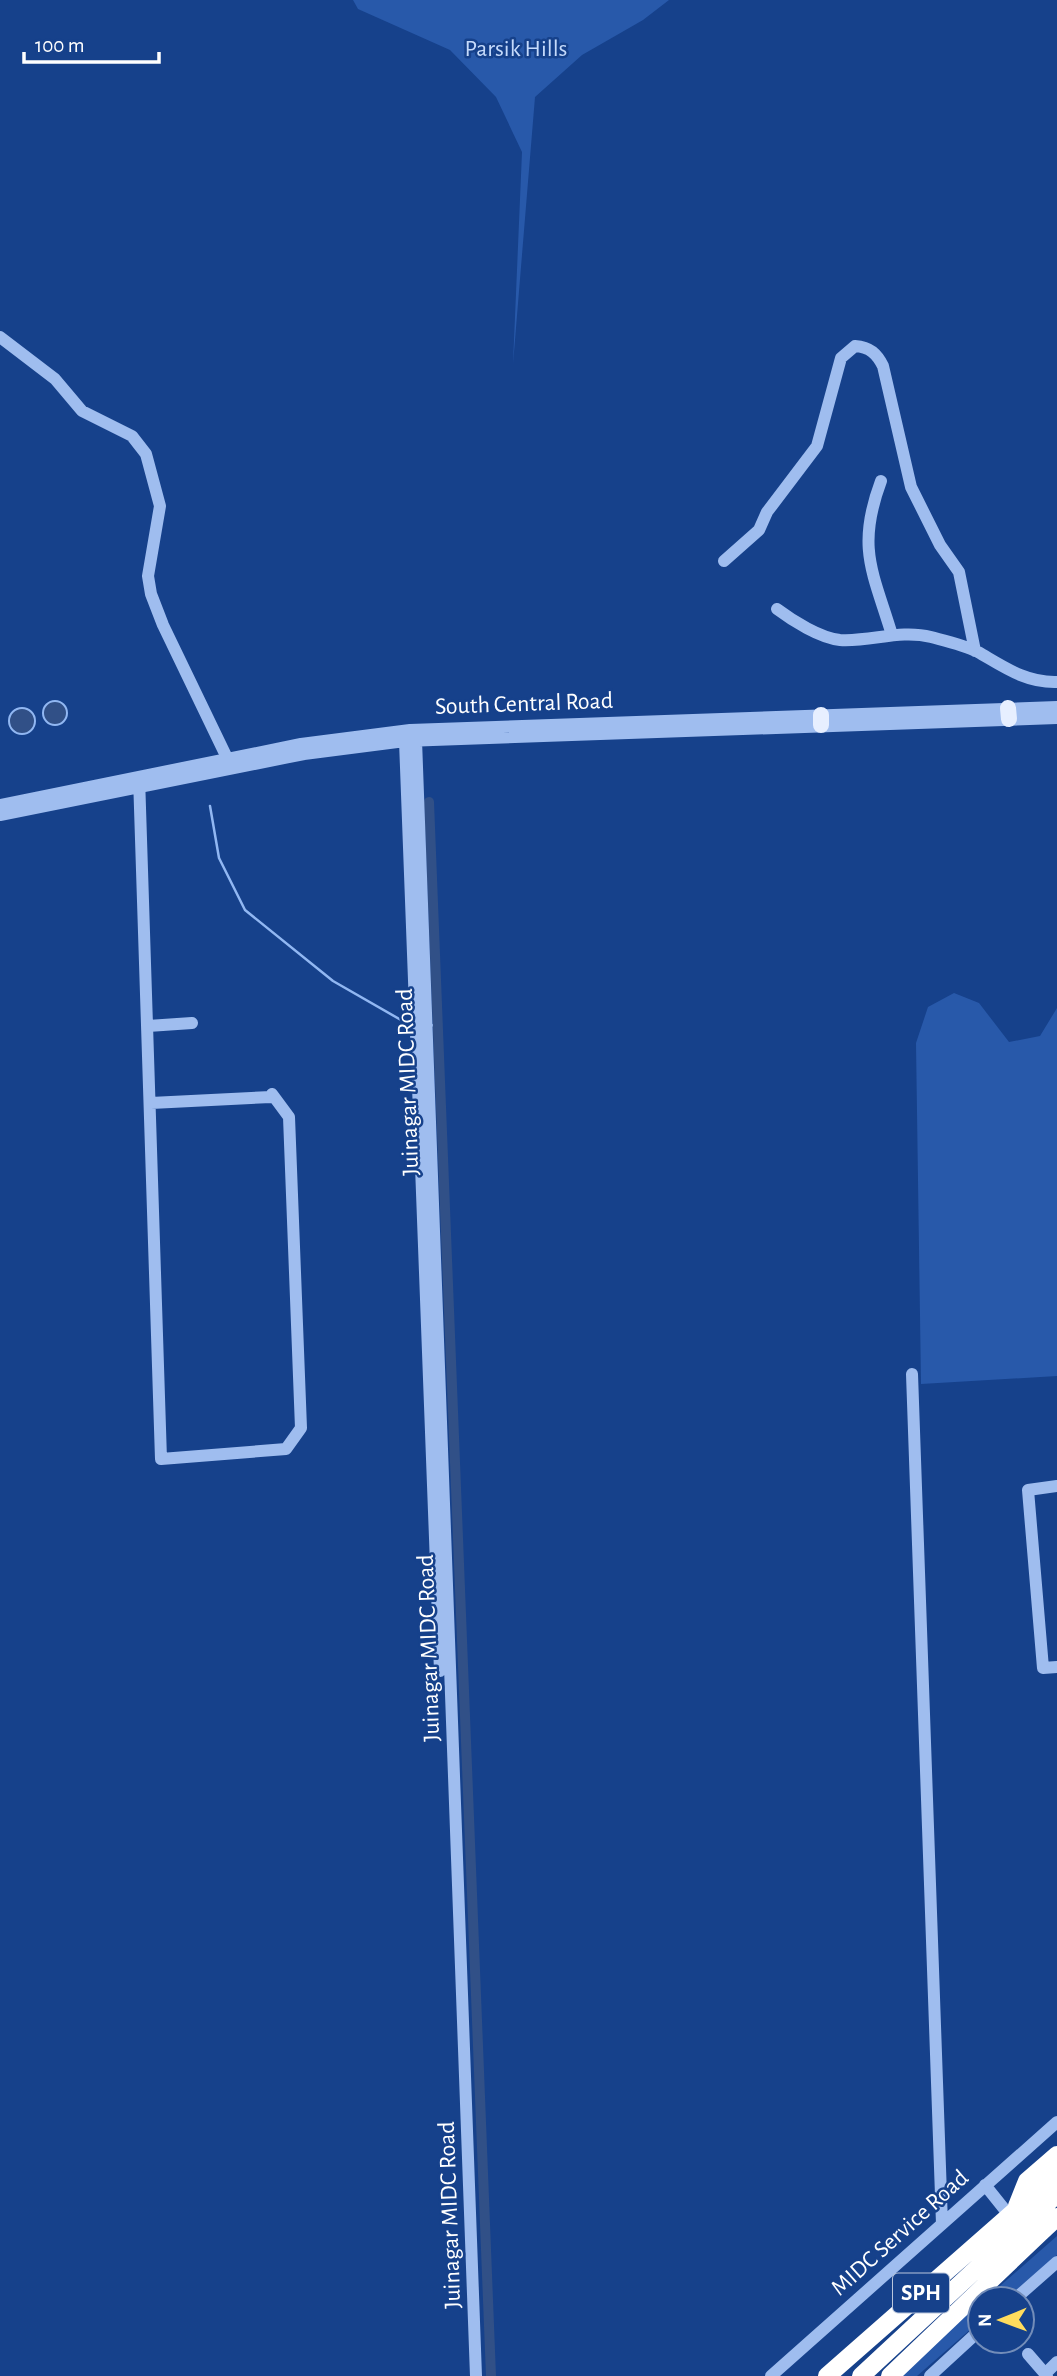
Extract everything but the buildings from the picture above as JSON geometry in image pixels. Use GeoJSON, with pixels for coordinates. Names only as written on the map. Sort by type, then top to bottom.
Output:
{"type":"FeatureCollection","features":[{"type":"Feature","properties":{"kind":"highway"},"geometry":{"type":"LineString","coordinates":[[1012,2212],[1027,2181],[1057,2155]]}},
{"type":"Feature","properties":{"kind":"highway","name":"SPH"},"geometry":{"type":"LineString","coordinates":[[827,2376],[1057,2174]]}},
{"type":"Feature","properties":{"kind":"highway","name":"SPH"},"geometry":{"type":"LineString","coordinates":[[861,2376],[1057,2194]]}},
{"type":"Feature","properties":{"kind":"highway"},"geometry":{"type":"LineString","coordinates":[[890,2376],[1057,2217]]}},
{"type":"Feature","properties":{"kind":"highway"},"geometry":{"type":"LineString","coordinates":[[1001,2246],[1039,2234]]}},
{"type":"Feature","properties":{"kind":"street"},"geometry":{"type":"LineString","coordinates":[[0,337],[55,379],[82,411],[132,436],[146,454],[160,506],[148,576],[151,594],[163,625],[230,763]]}},
{"type":"Feature","properties":{"kind":"street"},"geometry":{"type":"LineString","coordinates":[[724,561],[760,530],[767,512],[817,446],[841,358],[855,346],[864,347],[877,354],[883,366],[911,487],[940,545],[960,572],[975,651]]}},
{"type":"Feature","properties":{"kind":"street"},"geometry":{"type":"LineString","coordinates":[[881,481],[867,528],[869,562],[892,635]]}},
{"type":"Feature","properties":{"kind":"street"},"geometry":{"type":"LineString","coordinates":[[778,609],[820,633],[839,640],[892,635],[930,637],[975,651],[1006,669],[1039,683],[1057,682]]}},
{"type":"Feature","properties":{"kind":"street","name":"South Central Road"},"geometry":{"type":"LineString","coordinates":[[1008,714],[1057,706]]}},
{"type":"Feature","properties":{"kind":"street","name":"South Central Road"},"geometry":{"type":"LineString","coordinates":[[0,815],[230,763],[301,744],[821,720],[1008,714],[1057,718]]}},
{"type":"Feature","properties":{"kind":"street","name":"Juinagar MIDC Road"},"geometry":{"type":"LineString","coordinates":[[411,737],[441,1559],[477,2376]]}},
{"type":"Feature","properties":{"kind":"street"},"geometry":{"type":"LineString","coordinates":[[139,782],[161,1458],[286,1449],[301,1429],[289,1117],[272,1094],[271,1097],[151,1103]]}},
{"type":"Feature","properties":{"kind":"street","name":"South Central Road"},"geometry":{"type":"LineString","coordinates":[[0,805],[139,782]]}},
{"type":"Feature","properties":{"kind":"street"},"geometry":{"type":"LineString","coordinates":[[148,1026],[192,1023]]}},
{"type":"Feature","properties":{"kind":"street"},"geometry":{"type":"LineString","coordinates":[[912,1374],[942,2224]]}},
{"type":"Feature","properties":{"kind":"street"},"geometry":{"type":"LineString","coordinates":[[1057,1486],[1028,1490],[1043,1668],[1057,1667]]}},
{"type":"Feature","properties":{"kind":"street","name":"Juinagar MIDC Road"},"geometry":{"type":"LineString","coordinates":[[440,1671],[441,1559]]}},
{"type":"Feature","properties":{"kind":"street","name":"MIDC Service Road"},"geometry":{"type":"LineString","coordinates":[[771,2376],[1057,2122]]}},
{"type":"Feature","properties":{"kind":"street"},"geometry":{"type":"LineString","coordinates":[[985,2185],[1012,2212]]}},
{"type":"Feature","properties":{"kind":"street"},"geometry":{"type":"LineString","coordinates":[[1031,2285],[1057,2262]]}},
{"type":"Feature","properties":{"kind":"street"},"geometry":{"type":"LineString","coordinates":[[930,2376],[966,2343]]}},
{"type":"Feature","properties":{"kind":"street"},"geometry":{"type":"LineString","coordinates":[[1029,2355],[1046,2375],[1057,2362]]}},
{"type":"Feature","properties":{"kind":"green space","name":"Parsik Hills"},"geometry":{"type":"Polygon","coordinates":[[[353,0],[669,0],[643,20],[582,55],[535,97],[513,364],[522,152],[496,97],[450,50],[358,9],[353,0]]]}},
{"type":"Feature","properties":{"kind":"green space"},"geometry":{"type":"Polygon","coordinates":[[[954,993],[979,1003],[1009,1042],[1040,1036],[1057,1008],[1057,1376],[921,1384],[916,1043],[928,1007],[954,993]]]}},
{"type":"Feature","properties":{"kind":"green space"},"geometry":{"type":"Polygon","coordinates":[[[1057,2236],[1057,2255],[1022,2285],[1001,2285],[1057,2236]]]}},
{"type":"Feature","properties":{"kind":"green space"},"geometry":{"type":"Polygon","coordinates":[[[966,2315],[966,2333],[917,2376],[897,2376],[966,2315]]]}},
{"type":"Feature","properties":{"kind":"shaded area"},"geometry":{"type":"Polygon","coordinates":[[[50,701],[60,701],[67,708],[67,718],[60,725],[50,725],[43,718],[43,708],[50,701]]]}},
{"type":"Feature","properties":{"kind":"shaded area"},"geometry":{"type":"Polygon","coordinates":[[[22,708],[31,712],[35,721],[31,730],[22,734],[13,730],[9,721],[13,712],[22,708]]]}},
{"type":"Feature","properties":{"kind":"waterway"},"geometry":{"type":"LineString","coordinates":[[429,802],[491,2376]]}},
{"type":"Feature","properties":{"kind":"waterway"},"geometry":{"type":"LineString","coordinates":[[210,806],[219,858],[245,910],[333,981],[401,1020],[410,1021]]}},
{"type":"Feature","properties":{"kind":"waterway"},"geometry":{"type":"LineString","coordinates":[[431,1025],[438,1026]]}}]}
